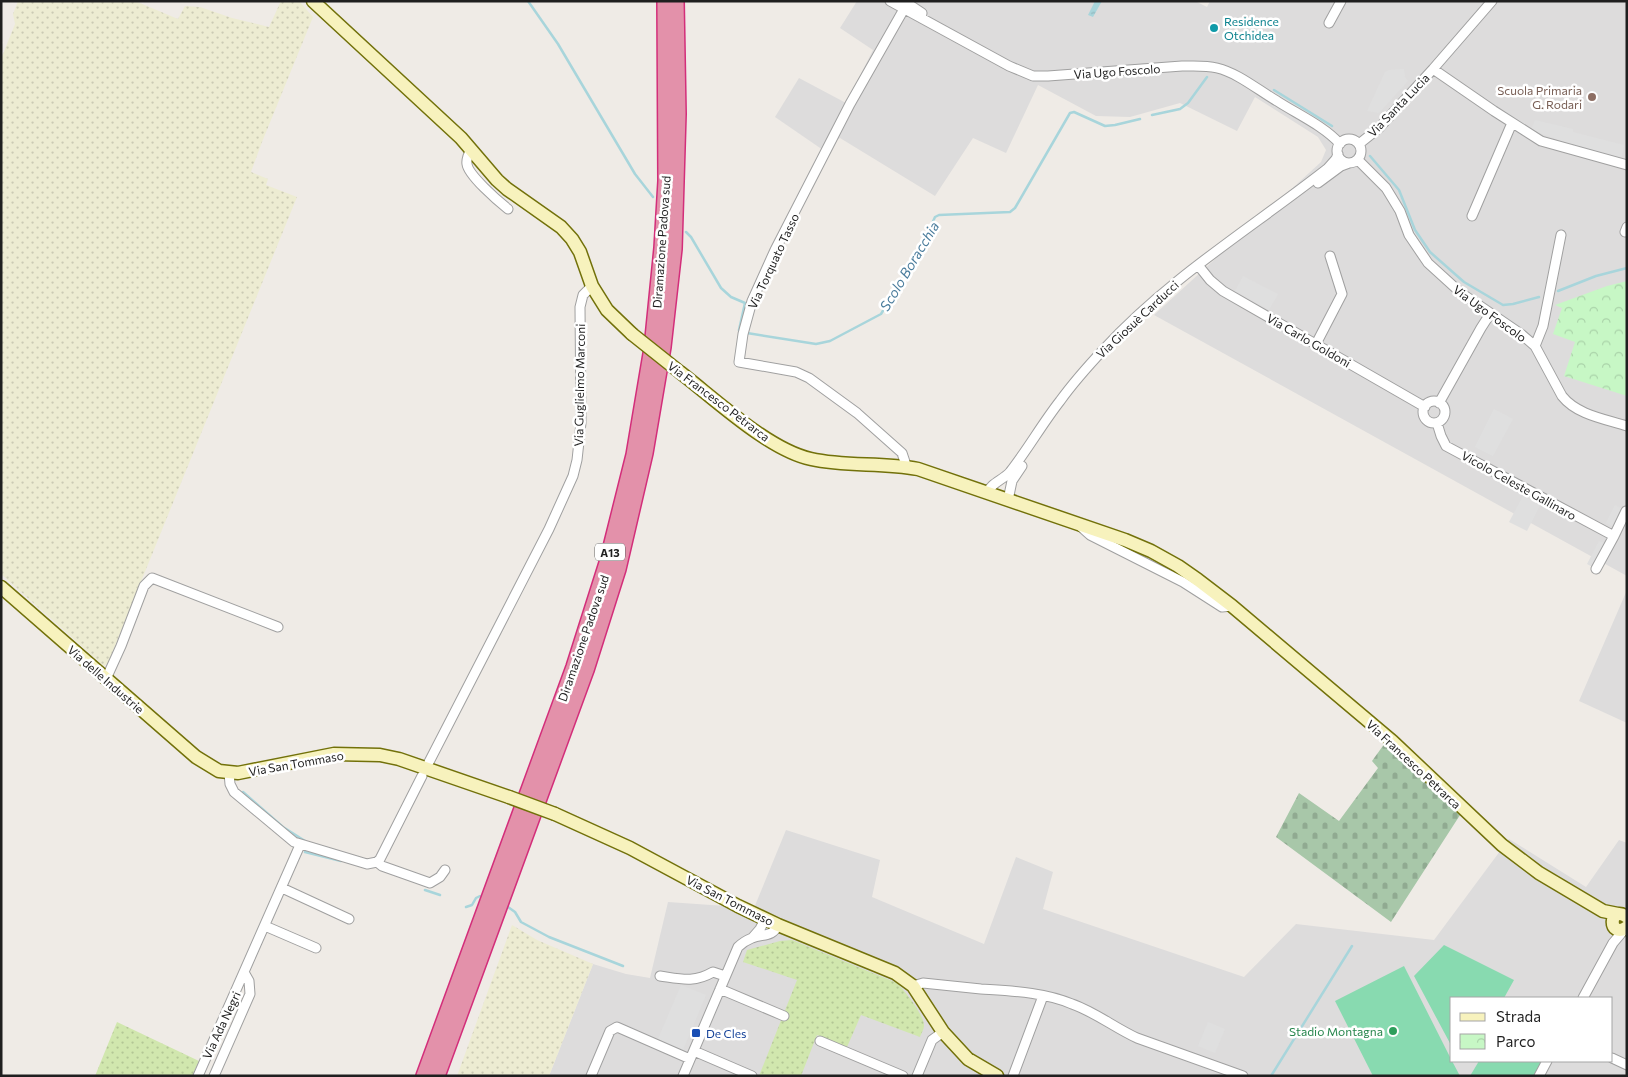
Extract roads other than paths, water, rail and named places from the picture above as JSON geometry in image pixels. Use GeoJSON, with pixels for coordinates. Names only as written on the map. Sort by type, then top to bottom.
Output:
{"type":"FeatureCollection","features":[{"type":"Feature","properties":{"kind":"highway","name":"Diramazione Padova sud"},"geometry":{"type":"LineString","coordinates":[[424,1076],[574,667],[608,563],[634,455],[652,348],[662,248],[666,181],[665,1]]}},
{"type":"Feature","properties":{"kind":"highway","name":"Diramazione Padova sud"},"geometry":{"type":"LineString","coordinates":[[437,1076],[586,670],[618,568],[642,462],[663,347],[674,249],[678,114],[676,1]]}},
{"type":"Feature","properties":{"kind":"street"},"geometry":{"type":"LineString","coordinates":[[313,1],[402,82],[471,149],[507,189],[561,227],[580,252],[592,286]]}},
{"type":"Feature","properties":{"kind":"street","name":"Via Ugo Foscolo"},"geometry":{"type":"LineString","coordinates":[[890,1],[904,5],[921,18],[1009,66],[1033,76],[1182,66],[1217,68],[1233,74],[1287,107],[1329,134],[1340,144]]}},
{"type":"Feature","properties":{"kind":"street"},"geometry":{"type":"LineString","coordinates":[[1328,23],[1341,1]]}},
{"type":"Feature","properties":{"kind":"street"},"geometry":{"type":"LineString","coordinates":[[1433,69],[1491,2]]}},
{"type":"Feature","properties":{"kind":"street","name":"Via Torquato Tasso"},"geometry":{"type":"LineString","coordinates":[[904,5],[850,104],[775,250],[752,301],[743,334],[739,362],[796,372],[809,378],[857,413],[902,453],[905,462],[904,467]]}},
{"type":"Feature","properties":{"kind":"street","name":"Via Santa Lucia"},"geometry":{"type":"LineString","coordinates":[[1359,144],[1379,128],[1433,69],[1512,123],[1542,141],[1627,165]]}},
{"type":"Feature","properties":{"kind":"street"},"geometry":{"type":"LineString","coordinates":[[1472,216],[1512,123]]}},
{"type":"Feature","properties":{"kind":"street"},"geometry":{"type":"LineString","coordinates":[[1338,154],[1340,144],[1349,139],[1353,140],[1359,144],[1361,154],[1353,161]]}},
{"type":"Feature","properties":{"kind":"street"},"geometry":{"type":"LineString","coordinates":[[471,149],[467,159],[468,168],[487,191],[508,209]]}},
{"type":"Feature","properties":{"kind":"street","name":"Via Ugo Foscolo"},"geometry":{"type":"LineString","coordinates":[[1338,154],[1342,160],[1353,161],[1386,188],[1400,211],[1409,235],[1428,263],[1461,293],[1521,334],[1534,346],[1562,396],[1568,403],[1577,409],[1627,426]]}},
{"type":"Feature","properties":{"kind":"street","name":"Via Giosuè Carducci"},"geometry":{"type":"LineString","coordinates":[[987,493],[992,485],[1005,478],[1010,472],[1060,400],[1105,347],[1146,308],[1328,168],[1338,154]]}},
{"type":"Feature","properties":{"kind":"street","name":"Via Giosuè Carducci"},"geometry":{"type":"LineString","coordinates":[[1008,500],[1012,481],[1084,378],[1129,329],[1200,267],[1341,166],[1353,161]]}},
{"type":"Feature","properties":{"kind":"street","name":"Via Ugo Foscolo"},"geometry":{"type":"LineString","coordinates":[[1534,346],[1542,326],[1561,235]]}},
{"type":"Feature","properties":{"kind":"street"},"geometry":{"type":"LineString","coordinates":[[1316,344],[1342,294],[1330,256]]}},
{"type":"Feature","properties":{"kind":"street","name":"Via Carlo Goldoni"},"geometry":{"type":"LineString","coordinates":[[1200,267],[1210,280],[1223,291],[1425,407]]}},
{"type":"Feature","properties":{"kind":"street","name":"Via Francesco Petrarca"},"geometry":{"type":"LineString","coordinates":[[592,286],[614,319],[632,334],[762,436],[797,455],[828,462],[904,467],[930,473],[1125,540],[1151,551],[1198,580],[1232,606],[1392,741],[1502,845],[1539,873],[1622,922]]}},
{"type":"Feature","properties":{"kind":"street","name":"Via Guglielmo Marconi"},"geometry":{"type":"LineString","coordinates":[[429,762],[548,529],[573,476],[577,460],[581,423],[580,307],[583,295],[592,286]]}},
{"type":"Feature","properties":{"kind":"street"},"geometry":{"type":"LineString","coordinates":[[1439,403],[1490,314]]}},
{"type":"Feature","properties":{"kind":"street"},"geometry":{"type":"LineString","coordinates":[[1432,402],[1439,403],[1444,407],[1445,413],[1442,419],[1432,423],[1426,419],[1425,407],[1432,402]]}},
{"type":"Feature","properties":{"kind":"street","name":"Vicolo Celeste Gallinaro"},"geometry":{"type":"LineString","coordinates":[[1437,422],[1446,446],[1614,536]]}},
{"type":"Feature","properties":{"kind":"street"},"geometry":{"type":"LineString","coordinates":[[1596,569],[1626,511]]}},
{"type":"Feature","properties":{"kind":"street"},"geometry":{"type":"LineString","coordinates":[[106,679],[144,586],[152,578],[278,627]]}},
{"type":"Feature","properties":{"kind":"street","name":"Via delle Industrie"},"geometry":{"type":"LineString","coordinates":[[1,587],[196,757],[212,768]]}},
{"type":"Feature","properties":{"kind":"street","name":"Via San Tommaso"},"geometry":{"type":"LineString","coordinates":[[212,768],[229,773],[238,773],[334,754],[380,754],[399,758],[555,814],[630,848],[778,925],[895,973],[913,986]]}},
{"type":"Feature","properties":{"kind":"street"},"geometry":{"type":"LineString","coordinates":[[229,773],[230,784],[234,792],[266,820],[300,845],[367,864],[380,859],[422,776]]}},
{"type":"Feature","properties":{"kind":"street","name":"Via Ada Negri"},"geometry":{"type":"LineString","coordinates":[[198,1076],[245,974],[300,845]]}},
{"type":"Feature","properties":{"kind":"street"},"geometry":{"type":"LineString","coordinates":[[376,862],[430,884],[440,877],[445,870]]}},
{"type":"Feature","properties":{"kind":"street"},"geometry":{"type":"LineString","coordinates":[[282,888],[349,919]]}},
{"type":"Feature","properties":{"kind":"street"},"geometry":{"type":"LineString","coordinates":[[753,938],[765,918]]}},
{"type":"Feature","properties":{"kind":"street"},"geometry":{"type":"LineString","coordinates":[[1584,997],[1613,943],[1622,922]]}},
{"type":"Feature","properties":{"kind":"street"},"geometry":{"type":"LineString","coordinates":[[683,1076],[738,947],[753,938],[769,935],[778,925]]}},
{"type":"Feature","properties":{"kind":"street"},"geometry":{"type":"LineString","coordinates":[[265,926],[316,948]]}},
{"type":"Feature","properties":{"kind":"street"},"geometry":{"type":"LineString","coordinates":[[660,976],[680,979],[701,979],[713,972],[725,976]]}},
{"type":"Feature","properties":{"kind":"street","name":"Via Ada Negri"},"geometry":{"type":"LineString","coordinates":[[214,1076],[250,994],[249,981],[245,974]]}},
{"type":"Feature","properties":{"kind":"street"},"geometry":{"type":"LineString","coordinates":[[997,1076],[968,1059],[942,1032],[913,986],[923,983],[1012,991],[1072,1003],[1137,1038],[1243,1076]]}},
{"type":"Feature","properties":{"kind":"street"},"geometry":{"type":"LineString","coordinates":[[720,989],[784,1016]]}},
{"type":"Feature","properties":{"kind":"street"},"geometry":{"type":"LineString","coordinates":[[1013,1076],[1043,996]]}},
{"type":"Feature","properties":{"kind":"street"},"geometry":{"type":"LineString","coordinates":[[591,1076],[610,1030],[617,1027],[752,1076]]}},
{"type":"Feature","properties":{"kind":"street"},"geometry":{"type":"LineString","coordinates":[[917,1076],[932,1040],[942,1032]]}},
{"type":"Feature","properties":{"kind":"street"},"geometry":{"type":"LineString","coordinates":[[820,1040],[887,1073],[903,1076]]}},
{"type":"Feature","properties":{"kind":"street"},"geometry":{"type":"LineString","coordinates":[[1613,1058],[1627,1065]]}},
{"type":"Feature","properties":{"kind":"street"},"geometry":{"type":"LineString","coordinates":[[1539,1076],[1546,1062]]}},
{"type":"Feature","properties":{"kind":"water"},"geometry":{"type":"Polygon","coordinates":[[[1095,1],[1102,1],[1093,17],[1088,15],[1095,1]]]}},
{"type":"Feature","properties":{"kind":"waterway","name":"Scolo Boracchia"},"geometry":{"type":"LineString","coordinates":[[528,1],[558,44],[635,174],[653,197]]}},
{"type":"Feature","properties":{"kind":"waterway","name":"Scolo Boracchia"},"geometry":{"type":"LineString","coordinates":[[1152,115],[1180,109],[1188,103],[1207,77]]}},
{"type":"Feature","properties":{"kind":"waterway","name":"Scolo Boracchia"},"geometry":{"type":"LineString","coordinates":[[1274,90],[1332,126]]}},
{"type":"Feature","properties":{"kind":"waterway","name":"Scolo Boracchia"},"geometry":{"type":"LineString","coordinates":[[747,333],[816,344],[830,341],[881,314],[921,248],[935,217],[939,215],[1010,212],[1015,208],[1070,113],[1074,112],[1105,126],[1140,119]]}},
{"type":"Feature","properties":{"kind":"waterway","name":"Scolo Boracchia"},"geometry":{"type":"LineString","coordinates":[[1370,156],[1399,190],[1415,230],[1430,252],[1464,282],[1503,305],[1539,297]]}},
{"type":"Feature","properties":{"kind":"waterway","name":"Scolo Boracchia"},"geometry":{"type":"LineString","coordinates":[[686,232],[691,237],[721,288],[731,297],[745,303],[739,330]]}},
{"type":"Feature","properties":{"kind":"waterway","name":"Scolo Boracchia"},"geometry":{"type":"LineString","coordinates":[[1558,291],[1596,276],[1627,268]]}},
{"type":"Feature","properties":{"kind":"waterway"},"geometry":{"type":"LineString","coordinates":[[243,792],[283,827],[305,841]]}},
{"type":"Feature","properties":{"kind":"waterway"},"geometry":{"type":"LineString","coordinates":[[305,852],[341,861]]}},
{"type":"Feature","properties":{"kind":"waterway"},"geometry":{"type":"LineString","coordinates":[[425,890],[440,895]]}},
{"type":"Feature","properties":{"kind":"waterway"},"geometry":{"type":"LineString","coordinates":[[466,907],[472,905],[476,898],[480,896]]}},
{"type":"Feature","properties":{"kind":"waterway"},"geometry":{"type":"LineString","coordinates":[[508,907],[515,912],[521,922],[549,937],[623,966]]}},
{"type":"Feature","properties":{"kind":"waterway"},"geometry":{"type":"LineString","coordinates":[[1271,1076],[1352,946]]}},
{"type":"Feature","properties":{"kind":"place","name":"Residence Otchidea"},"geometry":{"type":"Point","coordinates":[1214,28]}},
{"type":"Feature","properties":{"kind":"place","name":"Scuola Primaria G. Rodari"},"geometry":{"type":"Point","coordinates":[1592,97]}},
{"type":"Feature","properties":{"kind":"place","name":"Stadio Montagna"},"geometry":{"type":"Point","coordinates":[1393,1031]}},
{"type":"Feature","properties":{"kind":"place","name":"De Cles"},"geometry":{"type":"Point","coordinates":[696,1033]}}]}
